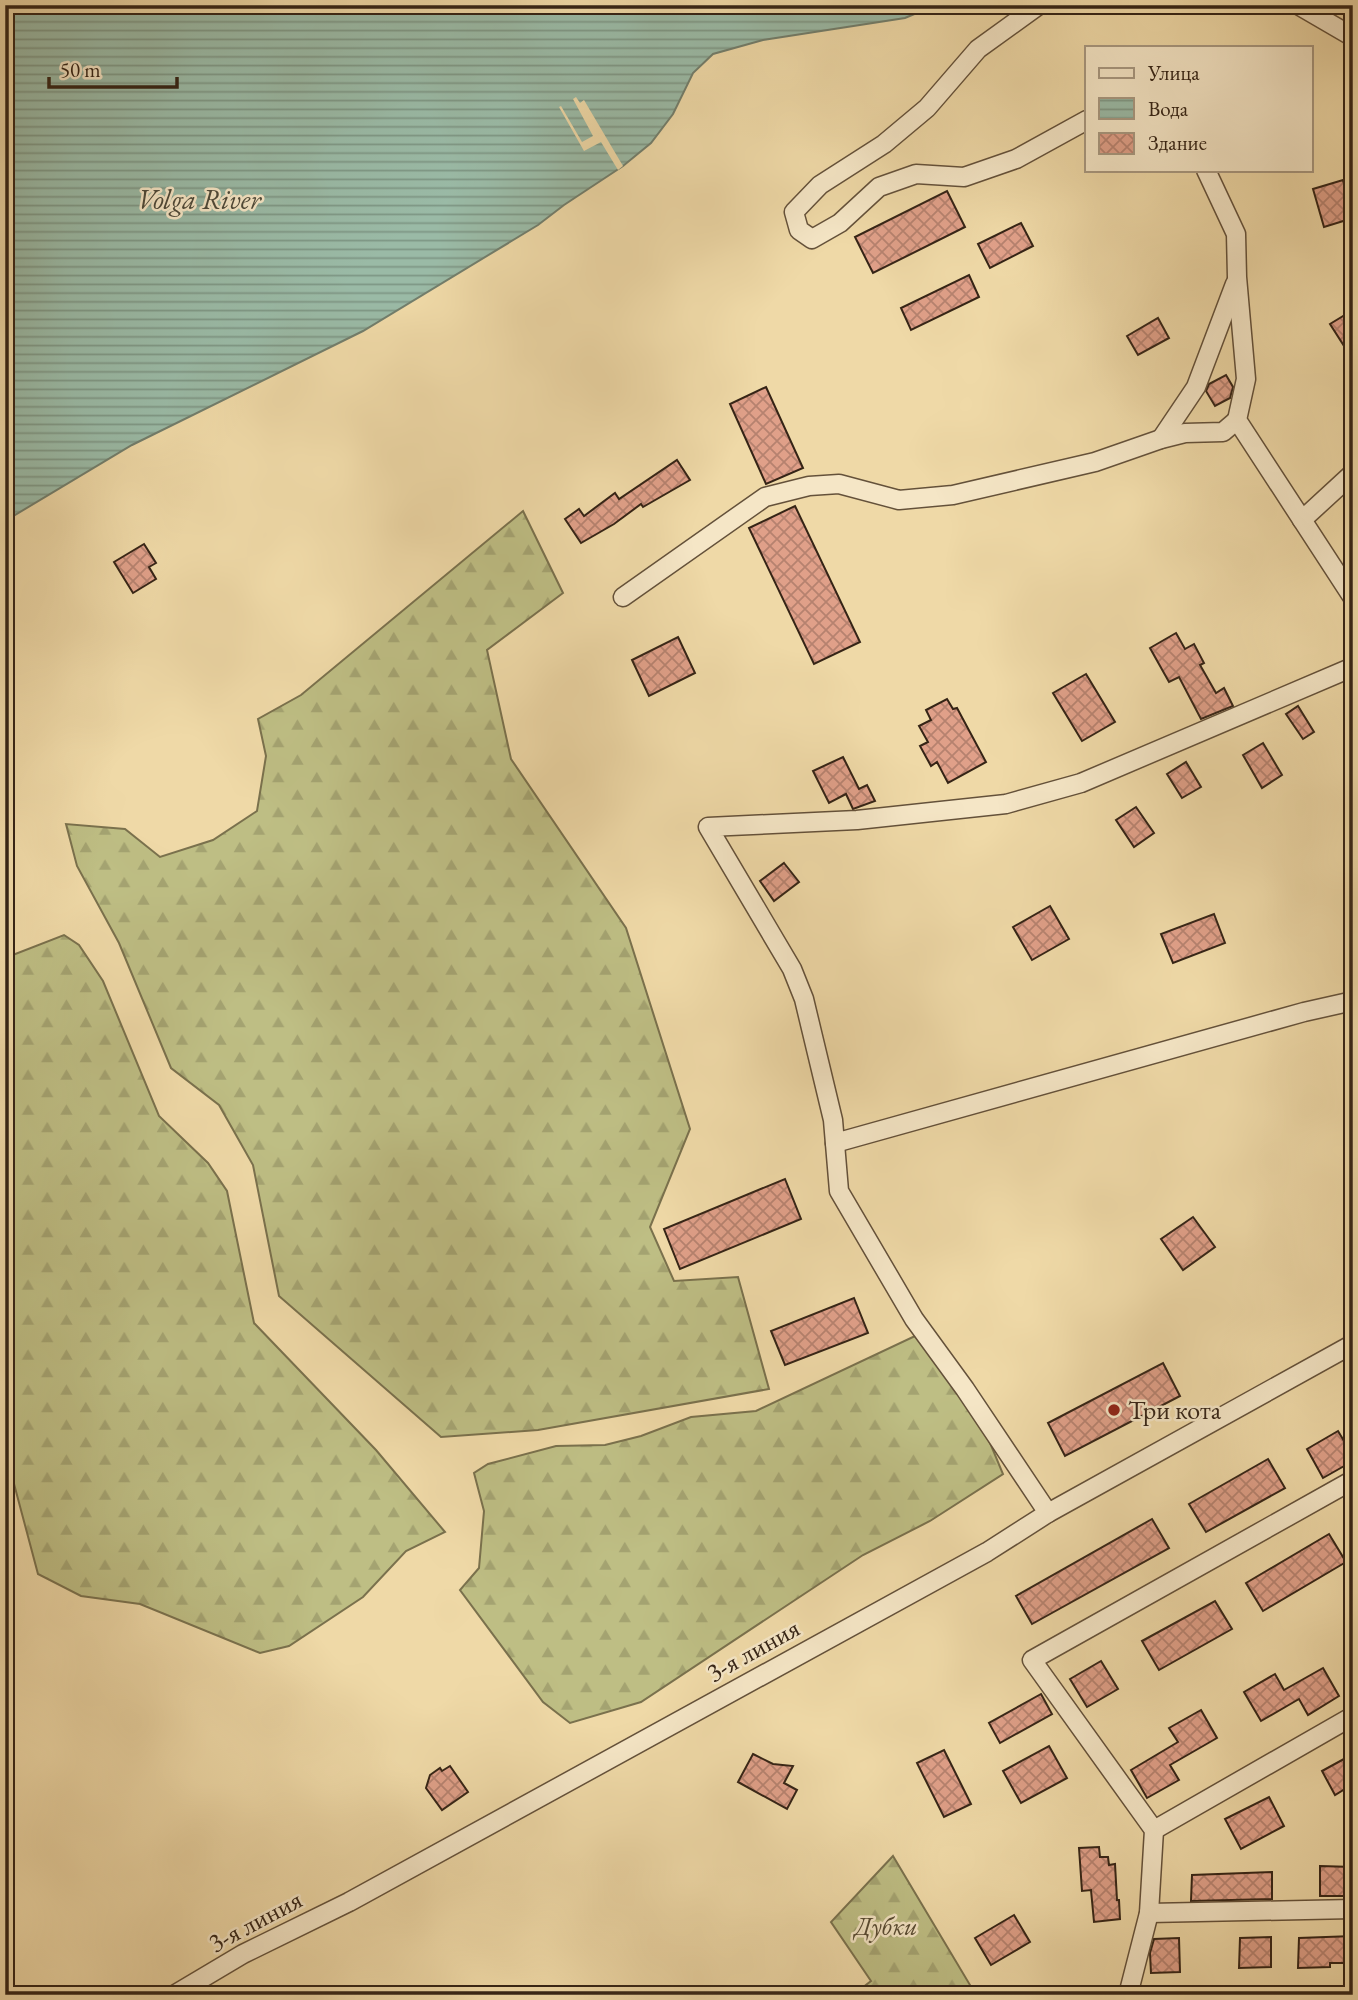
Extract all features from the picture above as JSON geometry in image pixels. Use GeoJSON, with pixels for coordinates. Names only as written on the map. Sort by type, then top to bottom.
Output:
{"type":"FeatureCollection","features":[{"type":"Feature","properties":{"kind":"street"},"geometry":{"type":"LineString","coordinates":[[1039,5],[978,49],[927,108],[884,144],[820,185],[794,212],[799,230],[812,239],[841,223],[878,187],[916,174],[964,177],[1016,159],[1085,121]]}},
{"type":"Feature","properties":{"kind":"street"},"geometry":{"type":"LineString","coordinates":[[1298,5],[1353,37]]}},
{"type":"Feature","properties":{"kind":"street"},"geometry":{"type":"LineString","coordinates":[[623,597],[765,497],[809,486],[839,484],[899,500],[953,495],[1095,462],[1185,433],[1223,432],[1237,420],[1246,379],[1236,234],[1207,172]]}},
{"type":"Feature","properties":{"kind":"street"},"geometry":{"type":"LineString","coordinates":[[1161,439],[1196,387],[1237,277]]}},
{"type":"Feature","properties":{"kind":"street"},"geometry":{"type":"LineString","coordinates":[[1237,420],[1353,598]]}},
{"type":"Feature","properties":{"kind":"street"},"geometry":{"type":"LineString","coordinates":[[1302,520],[1353,473]]}},
{"type":"Feature","properties":{"kind":"street"},"geometry":{"type":"LineString","coordinates":[[1048,1513],[965,1389],[914,1319],[839,1191],[834,1120],[804,999],[792,969],[708,827],[857,820],[1006,804],[1081,783],[1353,667]]}},
{"type":"Feature","properties":{"kind":"street"},"geometry":{"type":"LineString","coordinates":[[835,1143],[1291,1015],[1353,1001]]}},
{"type":"Feature","properties":{"kind":"street","name":"3-я линия"},"geometry":{"type":"LineString","coordinates":[[174,1995],[243,1954],[349,1902],[987,1552],[1048,1513],[1353,1344]]}},
{"type":"Feature","properties":{"kind":"street"},"geometry":{"type":"LineString","coordinates":[[1128,1995],[1149,1913],[1154,1830],[1032,1660],[1353,1480]]}},
{"type":"Feature","properties":{"kind":"street"},"geometry":{"type":"LineString","coordinates":[[1154,1830],[1353,1716]]}},
{"type":"Feature","properties":{"kind":"street"},"geometry":{"type":"LineString","coordinates":[[1149,1913],[1353,1909]]}},
{"type":"Feature","properties":{"kind":"green space"},"geometry":{"type":"Polygon","coordinates":[[[523,511],[563,593],[487,650],[511,759],[626,928],[690,1129],[650,1227],[674,1281],[738,1277],[769,1389],[538,1430],[441,1437],[279,1296],[253,1165],[219,1105],[171,1068],[119,943],[77,866],[66,824],[125,829],[160,857],[213,840],[257,811],[266,756],[258,719],[301,695],[523,511]]]}},
{"type":"Feature","properties":{"kind":"green space"},"geometry":{"type":"Polygon","coordinates":[[[64,935],[79,945],[103,981],[159,1116],[208,1163],[227,1191],[254,1323],[376,1450],[445,1532],[406,1551],[363,1597],[289,1646],[260,1653],[140,1604],[81,1596],[38,1574],[5,1450],[5,958],[64,935]]]}},
{"type":"Feature","properties":{"kind":"green space"},"geometry":{"type":"Polygon","coordinates":[[[915,1336],[953,1381],[988,1438],[1003,1474],[930,1521],[863,1555],[641,1702],[570,1723],[543,1702],[460,1590],[479,1568],[484,1511],[474,1473],[488,1464],[556,1446],[605,1445],[641,1436],[691,1417],[756,1411],[915,1336]]]}},
{"type":"Feature","properties":{"kind":"green space","name":"Дубки"},"geometry":{"type":"Polygon","coordinates":[[[893,1856],[974,1995],[853,1995],[871,1981],[831,1922],[893,1856]]]}},
{"type":"Feature","properties":{"kind":"water","name":"Volga River"},"geometry":{"type":"Polygon","coordinates":[[[5,5],[936,5],[905,18],[763,40],[713,54],[693,73],[673,114],[651,143],[623,166],[538,225],[363,331],[132,445],[5,521],[5,5]]]}},
{"type":"Feature","properties":{"kind":"pier"},"geometry":{"type":"Polygon","coordinates":[[[576,97],[580,103],[584,100],[623,166],[618,170],[601,142],[584,151],[559,107],[561,106],[582,142],[593,136],[573,99],[576,97]]]}},
{"type":"Feature","properties":{"kind":"building"},"geometry":{"type":"Polygon","coordinates":[[[1343,180],[1353,218],[1324,227],[1313,189],[1343,180]]]}},
{"type":"Feature","properties":{"kind":"building"},"geometry":{"type":"Polygon","coordinates":[[[947,191],[965,227],[873,273],[855,237],[947,191]]]}},
{"type":"Feature","properties":{"kind":"building"},"geometry":{"type":"Polygon","coordinates":[[[1021,223],[1033,246],[990,268],[978,244],[1021,223]]]}},
{"type":"Feature","properties":{"kind":"building"},"geometry":{"type":"Polygon","coordinates":[[[969,275],[979,297],[911,330],[901,308],[969,275]]]}},
{"type":"Feature","properties":{"kind":"building"},"geometry":{"type":"Polygon","coordinates":[[[1353,310],[1353,360],[1330,324],[1353,310]]]}},
{"type":"Feature","properties":{"kind":"building"},"geometry":{"type":"Polygon","coordinates":[[[1158,318],[1169,338],[1138,355],[1127,336],[1158,318]]]}},
{"type":"Feature","properties":{"kind":"building"},"geometry":{"type":"Polygon","coordinates":[[[1226,375],[1233,387],[1230,398],[1215,406],[1206,391],[1209,384],[1226,375]]]}},
{"type":"Feature","properties":{"kind":"building"},"geometry":{"type":"Polygon","coordinates":[[[766,387],[803,468],[766,484],[730,404],[766,387]]]}},
{"type":"Feature","properties":{"kind":"building"},"geometry":{"type":"Polygon","coordinates":[[[677,460],[690,480],[643,507],[641,504],[581,543],[565,519],[579,509],[584,516],[615,493],[619,499],[677,460]]]}},
{"type":"Feature","properties":{"kind":"building"},"geometry":{"type":"Polygon","coordinates":[[[795,506],[860,642],[814,664],[749,528],[795,506]]]}},
{"type":"Feature","properties":{"kind":"building"},"geometry":{"type":"Polygon","coordinates":[[[144,544],[156,563],[149,567],[156,579],[133,593],[114,562],[144,544]]]}},
{"type":"Feature","properties":{"kind":"building"},"geometry":{"type":"Polygon","coordinates":[[[1176,633],[1185,649],[1194,644],[1204,663],[1200,665],[1216,693],[1224,688],[1233,706],[1201,719],[1179,677],[1169,682],[1150,648],[1176,633]]]}},
{"type":"Feature","properties":{"kind":"building"},"geometry":{"type":"Polygon","coordinates":[[[678,637],[695,673],[649,696],[632,660],[678,637]]]}},
{"type":"Feature","properties":{"kind":"building"},"geometry":{"type":"Polygon","coordinates":[[[1086,674],[1115,722],[1082,741],[1053,693],[1086,674]]]}},
{"type":"Feature","properties":{"kind":"building"},"geometry":{"type":"Polygon","coordinates":[[[947,699],[953,709],[957,708],[986,762],[948,783],[937,762],[931,766],[920,746],[928,742],[919,726],[931,720],[926,710],[947,699]]]}},
{"type":"Feature","properties":{"kind":"building"},"geometry":{"type":"Polygon","coordinates":[[[1298,706],[1314,732],[1303,739],[1286,714],[1298,706]]]}},
{"type":"Feature","properties":{"kind":"building"},"geometry":{"type":"Polygon","coordinates":[[[1263,743],[1282,775],[1262,788],[1243,755],[1263,743]]]}},
{"type":"Feature","properties":{"kind":"building"},"geometry":{"type":"Polygon","coordinates":[[[843,757],[859,789],[867,785],[875,801],[853,809],[846,794],[829,803],[813,771],[843,757]]]}},
{"type":"Feature","properties":{"kind":"building"},"geometry":{"type":"Polygon","coordinates":[[[1186,762],[1201,787],[1182,798],[1167,774],[1186,762]]]}},
{"type":"Feature","properties":{"kind":"building"},"geometry":{"type":"Polygon","coordinates":[[[1136,807],[1154,833],[1134,847],[1116,820],[1136,807]]]}},
{"type":"Feature","properties":{"kind":"building"},"geometry":{"type":"Polygon","coordinates":[[[784,863],[799,882],[774,901],[760,881],[784,863]]]}},
{"type":"Feature","properties":{"kind":"building"},"geometry":{"type":"Polygon","coordinates":[[[1050,906],[1069,939],[1032,960],[1013,927],[1050,906]]]}},
{"type":"Feature","properties":{"kind":"building"},"geometry":{"type":"Polygon","coordinates":[[[1214,914],[1225,943],[1173,963],[1161,934],[1214,914]]]}},
{"type":"Feature","properties":{"kind":"building"},"geometry":{"type":"Polygon","coordinates":[[[785,1179],[801,1219],[680,1269],[664,1229],[785,1179]]]}},
{"type":"Feature","properties":{"kind":"building"},"geometry":{"type":"Polygon","coordinates":[[[1193,1217],[1215,1247],[1183,1270],[1161,1239],[1193,1217]]]}},
{"type":"Feature","properties":{"kind":"building"},"geometry":{"type":"Polygon","coordinates":[[[854,1298],[868,1333],[785,1365],[771,1331],[854,1298]]]}},
{"type":"Feature","properties":{"kind":"building","name":"Три кота"},"geometry":{"type":"Polygon","coordinates":[[[1163,1363],[1180,1396],[1065,1456],[1048,1423],[1163,1363]]]}},
{"type":"Feature","properties":{"kind":"building"},"geometry":{"type":"Polygon","coordinates":[[[1338,1431],[1353,1456],[1353,1461],[1323,1478],[1307,1449],[1338,1431]]]}},
{"type":"Feature","properties":{"kind":"building"},"geometry":{"type":"Polygon","coordinates":[[[1268,1459],[1285,1488],[1206,1532],[1189,1504],[1268,1459]]]}},
{"type":"Feature","properties":{"kind":"building"},"geometry":{"type":"Polygon","coordinates":[[[1152,1519],[1169,1548],[1032,1624],[1016,1596],[1152,1519]]]}},
{"type":"Feature","properties":{"kind":"building"},"geometry":{"type":"Polygon","coordinates":[[[1329,1534],[1346,1562],[1263,1611],[1246,1583],[1329,1534]]]}},
{"type":"Feature","properties":{"kind":"building"},"geometry":{"type":"Polygon","coordinates":[[[1215,1601],[1232,1629],[1159,1670],[1142,1641],[1215,1601]]]}},
{"type":"Feature","properties":{"kind":"building"},"geometry":{"type":"Polygon","coordinates":[[[1101,1661],[1118,1689],[1087,1707],[1070,1679],[1101,1661]]]}},
{"type":"Feature","properties":{"kind":"building"},"geometry":{"type":"Polygon","coordinates":[[[1323,1668],[1339,1696],[1308,1715],[1299,1699],[1261,1721],[1244,1692],[1275,1674],[1284,1690],[1323,1668]]]}},
{"type":"Feature","properties":{"kind":"building"},"geometry":{"type":"Polygon","coordinates":[[[1041,1694],[1052,1714],[1000,1743],[989,1723],[1041,1694]]]}},
{"type":"Feature","properties":{"kind":"building"},"geometry":{"type":"Polygon","coordinates":[[[1201,1710],[1217,1738],[1170,1765],[1179,1780],[1147,1798],[1131,1770],[1178,1742],[1169,1728],[1201,1710]]]}},
{"type":"Feature","properties":{"kind":"building"},"geometry":{"type":"Polygon","coordinates":[[[1049,1746],[1067,1778],[1021,1803],[1003,1771],[1049,1746]]]}},
{"type":"Feature","properties":{"kind":"building"},"geometry":{"type":"Polygon","coordinates":[[[944,1750],[971,1804],[944,1817],[917,1763],[944,1750]]]}},
{"type":"Feature","properties":{"kind":"building"},"geometry":{"type":"Polygon","coordinates":[[[753,1754],[773,1764],[793,1766],[784,1783],[797,1790],[787,1809],[738,1782],[753,1754]]]}},
{"type":"Feature","properties":{"kind":"building"},"geometry":{"type":"Polygon","coordinates":[[[1353,1754],[1353,1784],[1335,1795],[1322,1771],[1353,1754]]]}},
{"type":"Feature","properties":{"kind":"building"},"geometry":{"type":"Polygon","coordinates":[[[450,1766],[468,1792],[442,1810],[426,1788],[430,1775],[440,1768],[442,1771],[450,1766]]]}},
{"type":"Feature","properties":{"kind":"building"},"geometry":{"type":"Polygon","coordinates":[[[1269,1797],[1284,1826],[1241,1849],[1225,1819],[1269,1797]]]}},
{"type":"Feature","properties":{"kind":"building"},"geometry":{"type":"Polygon","coordinates":[[[1099,1847],[1100,1857],[1108,1857],[1109,1865],[1115,1864],[1120,1919],[1094,1922],[1091,1890],[1082,1891],[1079,1848],[1099,1847]]]}},
{"type":"Feature","properties":{"kind":"building"},"geometry":{"type":"Polygon","coordinates":[[[1320,1866],[1353,1867],[1353,1896],[1320,1896],[1320,1866]]]}},
{"type":"Feature","properties":{"kind":"building"},"geometry":{"type":"Polygon","coordinates":[[[1272,1872],[1272,1899],[1191,1901],[1192,1875],[1272,1872]]]}},
{"type":"Feature","properties":{"kind":"building"},"geometry":{"type":"Polygon","coordinates":[[[1014,1915],[1030,1942],[991,1965],[975,1938],[1014,1915]]]}},
{"type":"Feature","properties":{"kind":"building"},"geometry":{"type":"Polygon","coordinates":[[[1353,1936],[1353,1963],[1298,1968],[1299,1938],[1353,1936]]]}},
{"type":"Feature","properties":{"kind":"building"},"geometry":{"type":"Polygon","coordinates":[[[1271,1937],[1271,1967],[1239,1968],[1240,1938],[1271,1937]]]}},
{"type":"Feature","properties":{"kind":"building"},"geometry":{"type":"Polygon","coordinates":[[[1179,1938],[1180,1972],[1151,1973],[1150,1953],[1154,1939],[1179,1938]]]}},
{"type":"Feature","properties":{"kind":"place","name":"Три кота"},"geometry":{"type":"Point","coordinates":[1114,1410]}}]}
